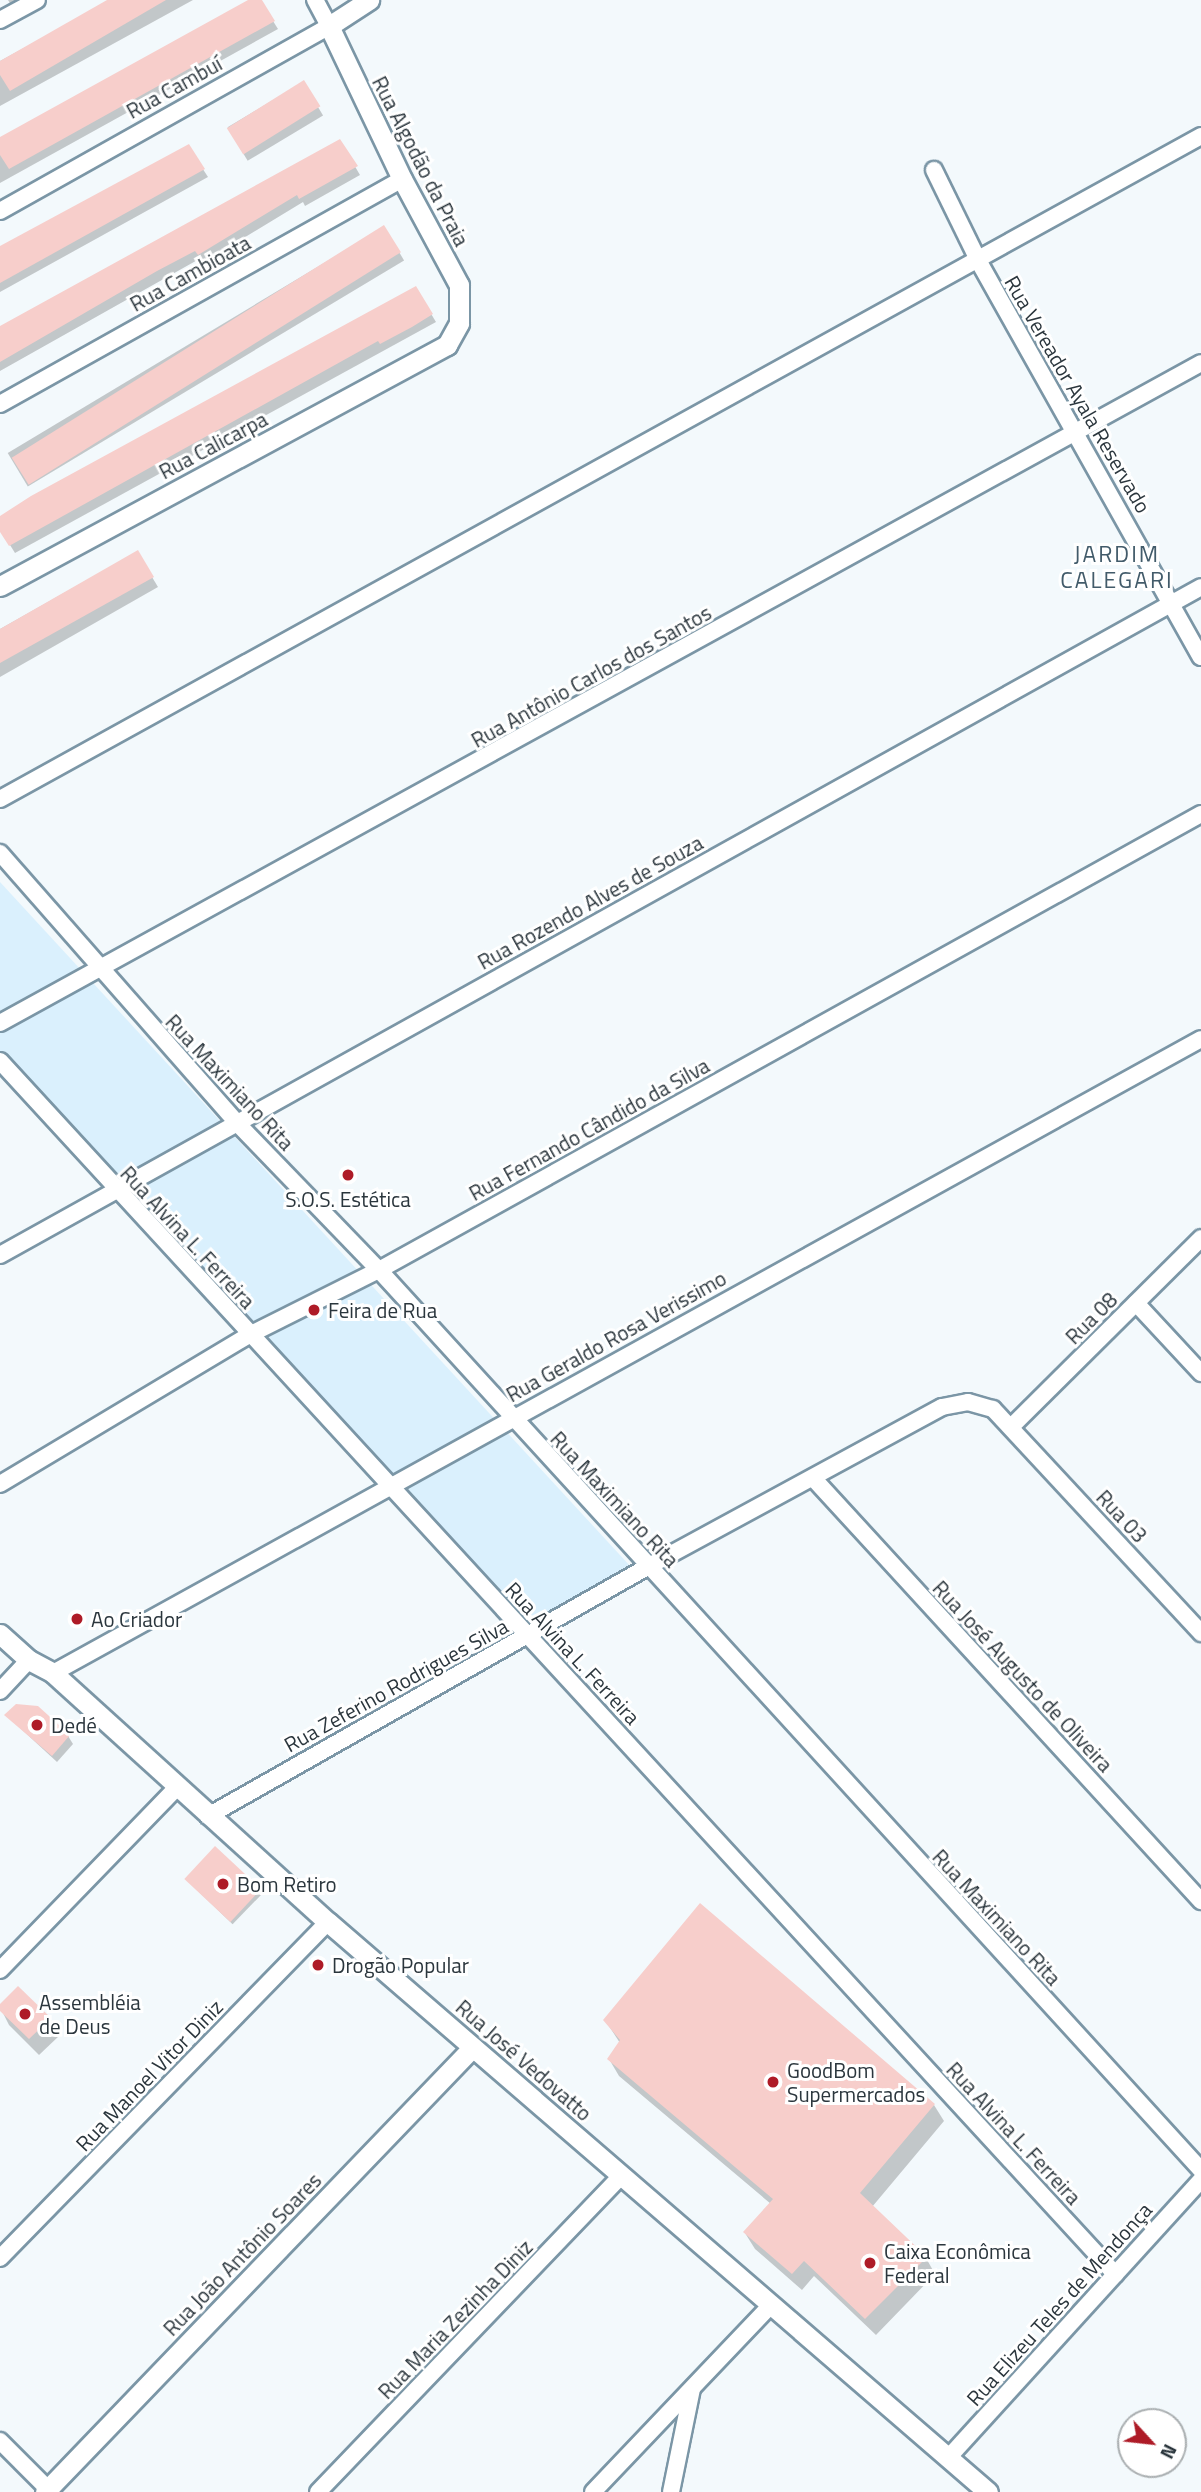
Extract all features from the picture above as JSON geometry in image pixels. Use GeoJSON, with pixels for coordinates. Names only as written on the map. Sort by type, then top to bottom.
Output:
{"type":"FeatureCollection","features":[{"type":"Feature","properties":{"kind":"street"},"geometry":{"type":"LineString","coordinates":[[0,20],[37,0]]}},
{"type":"Feature","properties":{"kind":"street","name":"Rua Algodão da Praia"},"geometry":{"type":"LineString","coordinates":[[315,0],[401,179],[459,285],[458,323],[447,345]]}},
{"type":"Feature","properties":{"kind":"street","name":"Rua Cambuí"},"geometry":{"type":"LineString","coordinates":[[0,211],[329,26],[369,0]]}},
{"type":"Feature","properties":{"kind":"street"},"geometry":{"type":"LineString","coordinates":[[0,799],[979,262],[1201,136]]}},
{"type":"Feature","properties":{"kind":"street","name":"Rua Vereador Ayala Reservado"},"geometry":{"type":"LineString","coordinates":[[934,170],[979,262],[1078,432],[1201,657]]}},
{"type":"Feature","properties":{"kind":"street","name":"Rua Cambioata"},"geometry":{"type":"LineString","coordinates":[[0,404],[401,179]]}},
{"type":"Feature","properties":{"kind":"street","name":"Rua Calicarpa"},"geometry":{"type":"LineString","coordinates":[[0,586],[447,345]]}},
{"type":"Feature","properties":{"kind":"street","name":"Rua Antônio Carlos dos Santos"},"geometry":{"type":"LineString","coordinates":[[0,1023],[100,971],[1201,363]]}},
{"type":"Feature","properties":{"kind":"street","name":"Rua Rozendo Alves de Souza"},"geometry":{"type":"LineString","coordinates":[[0,1255],[1201,587]]}},
{"type":"Feature","properties":{"kind":"street","name":"Rua Fernando Cândido da Silva"},"geometry":{"type":"LineString","coordinates":[[0,1485],[251,1334],[379,1270],[1201,814]]}},
{"type":"Feature","properties":{"kind":"street","name":"Rua Maximiano Rita"},"geometry":{"type":"LineString","coordinates":[[0,853],[100,971],[236,1122],[379,1270],[1201,2170]]}},
{"type":"Feature","properties":{"kind":"street","name":"Rua Geraldo Rosa Verissimo"},"geometry":{"type":"LineString","coordinates":[[53,1673],[387,1485],[1201,1039]]}},
{"type":"Feature","properties":{"kind":"street","name":"Rua Alvina L. Ferreira"},"geometry":{"type":"LineString","coordinates":[[0,1061],[115,1191],[251,1334],[1115,2274]]}},
{"type":"Feature","properties":{"kind":"street","name":"Rua 08"},"geometry":{"type":"LineString","coordinates":[[1011,1427],[1201,1238]]}},
{"type":"Feature","properties":{"kind":"street"},"geometry":{"type":"LineString","coordinates":[[1136,1303],[1201,1373]]}},
{"type":"Feature","properties":{"kind":"street","name":"Rua Zeferino Rodrigues Silva"},"geometry":{"type":"LineString","coordinates":[[208,1816],[649,1566],[814,1479],[942,1407],[968,1402],[993,1409],[1011,1427]]}},
{"type":"Feature","properties":{"kind":"street","name":"Rua 03"},"geometry":{"type":"LineString","coordinates":[[1011,1427],[1201,1633]]}},
{"type":"Feature","properties":{"kind":"street","name":"Rua José Augusto de Oliveira"},"geometry":{"type":"LineString","coordinates":[[814,1479],[1201,1901]]}},
{"type":"Feature","properties":{"kind":"street","name":"Rua José Vedovatto"},"geometry":{"type":"LineString","coordinates":[[0,1634],[29,1660],[53,1673],[328,1922],[622,2175],[769,2307],[988,2492]]}},
{"type":"Feature","properties":{"kind":"street"},"geometry":{"type":"LineString","coordinates":[[0,1690],[29,1660]]}},
{"type":"Feature","properties":{"kind":"street"},"geometry":{"type":"LineString","coordinates":[[0,1970],[178,1786]]}},
{"type":"Feature","properties":{"kind":"street","name":"Rua Manoel Vitor Diniz"},"geometry":{"type":"LineString","coordinates":[[0,2258],[328,1922]]}},
{"type":"Feature","properties":{"kind":"street","name":"Rua João Antônio Soares"},"geometry":{"type":"LineString","coordinates":[[48,2491],[473,2047]]}},
{"type":"Feature","properties":{"kind":"street","name":"Rua Maria Zezinha Diniz"},"geometry":{"type":"LineString","coordinates":[[318,2492],[622,2175]]}},
{"type":"Feature","properties":{"kind":"street","name":"Rua Elizeu Teles de Mendonça"},"geometry":{"type":"LineString","coordinates":[[949,2457],[1201,2180]]}},
{"type":"Feature","properties":{"kind":"street"},"geometry":{"type":"LineString","coordinates":[[593,2492],[769,2307]]}},
{"type":"Feature","properties":{"kind":"street"},"geometry":{"type":"LineString","coordinates":[[671,2492],[692,2389]]}},
{"type":"Feature","properties":{"kind":"street"},"geometry":{"type":"LineString","coordinates":[[0,2441],[48,2491]]}},
{"type":"Feature","properties":{"kind":"shaded area","name":"Feira de Rua"},"geometry":{"type":"Polygon","coordinates":[[[0,882],[631,1567],[523,1629],[0,1054],[0,882]]]}},
{"type":"Feature","properties":{"kind":"building"},"geometry":{"type":"Polygon","coordinates":[[[107,0],[166,0],[10,91],[0,75],[0,61],[107,0]]]}},
{"type":"Feature","properties":{"kind":"building"},"geometry":{"type":"Polygon","coordinates":[[[248,0],[262,0],[275,21],[9,169],[0,155],[0,137],[248,0]]]}},
{"type":"Feature","properties":{"kind":"building"},"geometry":{"type":"Polygon","coordinates":[[[304,80],[320,106],[243,155],[227,128],[304,80]]]}},
{"type":"Feature","properties":{"kind":"building"},"geometry":{"type":"Polygon","coordinates":[[[340,139],[358,166],[299,199],[297,195],[198,255],[195,251],[157,271],[0,362],[0,326],[340,139]]]}},
{"type":"Feature","properties":{"kind":"building"},"geometry":{"type":"Polygon","coordinates":[[[189,144],[205,169],[0,283],[0,246],[189,144]]]}},
{"type":"Feature","properties":{"kind":"building"},"geometry":{"type":"Polygon","coordinates":[[[384,225],[401,252],[29,485],[12,458],[384,225]]]}},
{"type":"Feature","properties":{"kind":"building"},"geometry":{"type":"Polygon","coordinates":[[[416,286],[433,314],[412,327],[380,344],[378,341],[9,546],[0,532],[0,516],[31,496],[416,286]]]}},
{"type":"Feature","properties":{"kind":"building"},"geometry":{"type":"Polygon","coordinates":[[[138,550],[154,577],[0,663],[0,629],[138,550]]]}},
{"type":"Feature","properties":{"kind":"building","name":"Dedé"},"geometry":{"type":"Polygon","coordinates":[[[16,1704],[38,1706],[70,1735],[52,1756],[4,1715],[16,1704]]]}},
{"type":"Feature","properties":{"kind":"building","name":"Bom Retiro"},"geometry":{"type":"Polygon","coordinates":[[[215,1846],[261,1889],[230,1922],[184,1879],[215,1846]]]}},
{"type":"Feature","properties":{"kind":"building","name":"GoodBom Supermercados"},"geometry":{"type":"Polygon","coordinates":[[[700,1903],[935,2104],[860,2193],[927,2257],[865,2319],[804,2261],[792,2274],[743,2232],[773,2199],[607,2059],[620,2040],[603,2020],[700,1903]]]}},
{"type":"Feature","properties":{"kind":"building","name":"Assembléia de Deus"},"geometry":{"type":"Polygon","coordinates":[[[18,1986],[51,2018],[29,2039],[0,2011],[0,2004],[18,1986]]]}},
{"type":"Feature","properties":{"kind":"place","name":"S.O.S. Estética"},"geometry":{"type":"Point","coordinates":[348,1175]}},
{"type":"Feature","properties":{"kind":"place","name":"Feira de Rua"},"geometry":{"type":"Point","coordinates":[314,1310]}},
{"type":"Feature","properties":{"kind":"place","name":"Ao Criador"},"geometry":{"type":"Point","coordinates":[77,1619]}},
{"type":"Feature","properties":{"kind":"place","name":"Dedé"},"geometry":{"type":"Point","coordinates":[37,1725]}},
{"type":"Feature","properties":{"kind":"place","name":"Bom Retiro"},"geometry":{"type":"Point","coordinates":[223,1884]}},
{"type":"Feature","properties":{"kind":"place","name":"Drogão Popular"},"geometry":{"type":"Point","coordinates":[318,1965]}},
{"type":"Feature","properties":{"kind":"place","name":"Assembléia de Deus"},"geometry":{"type":"Point","coordinates":[25,2014]}},
{"type":"Feature","properties":{"kind":"place","name":"GoodBom Supermercados"},"geometry":{"type":"Point","coordinates":[773,2082]}},
{"type":"Feature","properties":{"kind":"place","name":"Caixa Econômica Federal"},"geometry":{"type":"Point","coordinates":[870,2263]}},
{"type":"Feature","properties":{"kind":"district","name":"JARDIM CALEGARI"},"geometry":{"type":"Point","coordinates":[1117,567]}}]}
